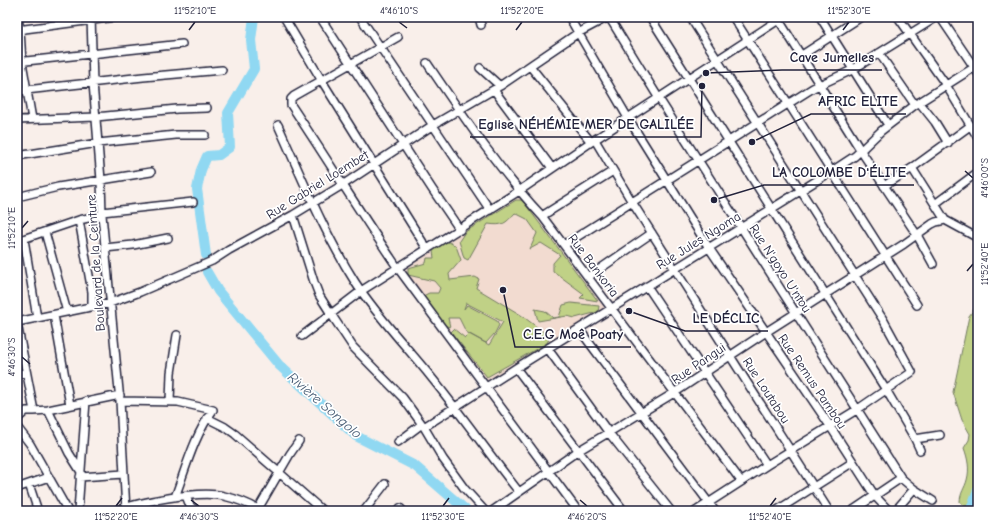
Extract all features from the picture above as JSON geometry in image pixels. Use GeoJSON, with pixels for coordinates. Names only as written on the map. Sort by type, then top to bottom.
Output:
{"type":"FeatureCollection","features":[{"type":"Feature","properties":{"kind":"street"},"geometry":{"type":"LineString","coordinates":[[18,17],[19,62],[27,91],[32,119]]}},
{"type":"Feature","properties":{"kind":"street"},"geometry":{"type":"LineString","coordinates":[[18,30],[91,19],[116,17]]}},
{"type":"Feature","properties":{"kind":"street"},"geometry":{"type":"LineString","coordinates":[[284,17],[322,82],[427,249]]}},
{"type":"Feature","properties":{"kind":"street"},"geometry":{"type":"LineString","coordinates":[[320,17],[460,230]]}},
{"type":"Feature","properties":{"kind":"street"},"geometry":{"type":"LineString","coordinates":[[360,17],[490,210]]}},
{"type":"Feature","properties":{"kind":"street"},"geometry":{"type":"LineString","coordinates":[[479,17],[482,25]]}},
{"type":"Feature","properties":{"kind":"street","name":"Rue Remus Pambou"},"geometry":{"type":"LineString","coordinates":[[568,17],[628,118],[709,248],[876,496],[889,511]]}},
{"type":"Feature","properties":{"kind":"street","name":"Rue Gabriel Loembet"},"geometry":{"type":"LineString","coordinates":[[17,322],[110,303],[140,292],[212,261],[344,184],[433,125],[494,90],[578,33],[608,17]]}},
{"type":"Feature","properties":{"kind":"street","name":"Rue N'goyo U'ntou"},"geometry":{"type":"LineString","coordinates":[[608,17],[658,98],[680,130],[901,478],[914,490],[933,501]]}},
{"type":"Feature","properties":{"kind":"street"},"geometry":{"type":"LineString","coordinates":[[650,17],[886,390],[920,450]]}},
{"type":"Feature","properties":{"kind":"street"},"geometry":{"type":"LineString","coordinates":[[690,17],[891,333],[911,370],[910,374],[858,409],[741,481],[696,511]]}},
{"type":"Feature","properties":{"kind":"street"},"geometry":{"type":"LineString","coordinates":[[733,17],[917,305]]}},
{"type":"Feature","properties":{"kind":"street"},"geometry":{"type":"LineString","coordinates":[[820,17],[888,125]]}},
{"type":"Feature","properties":{"kind":"street"},"geometry":{"type":"LineString","coordinates":[[802,55],[861,17]]}},
{"type":"Feature","properties":{"kind":"street"},"geometry":{"type":"LineString","coordinates":[[898,17],[946,85],[970,126],[978,136]]}},
{"type":"Feature","properties":{"kind":"street"},"geometry":{"type":"LineString","coordinates":[[564,245],[788,104],[820,85],[852,70],[937,17]]}},
{"type":"Feature","properties":{"kind":"street"},"geometry":{"type":"LineString","coordinates":[[940,17],[977,68]]}},
{"type":"Feature","properties":{"kind":"street"},"geometry":{"type":"LineString","coordinates":[[302,336],[361,291],[397,267],[460,230],[779,18],[861,151],[917,235],[933,264]]}},
{"type":"Feature","properties":{"kind":"street","name":"Boulevard de la Ceinture"},"geometry":{"type":"LineString","coordinates":[[91,19],[93,83],[101,180],[102,214],[120,398],[125,509]]}},
{"type":"Feature","properties":{"kind":"street"},"geometry":{"type":"LineString","coordinates":[[398,38],[380,47],[322,82],[294,96],[290,102],[344,184],[370,228],[397,267],[485,388],[578,511]]}},
{"type":"Feature","properties":{"kind":"street"},"geometry":{"type":"LineString","coordinates":[[19,62],[182,44]]}},
{"type":"Feature","properties":{"kind":"street"},"geometry":{"type":"LineString","coordinates":[[879,53],[917,104],[935,122],[948,143]]}},
{"type":"Feature","properties":{"kind":"street","name":"Rue Bankoria"},"geometry":{"type":"LineString","coordinates":[[427,63],[459,110],[519,191],[542,216],[741,481]]}},
{"type":"Feature","properties":{"kind":"street","name":"Rue Loutabou"},"geometry":{"type":"LineString","coordinates":[[530,66],[593,141],[731,355],[829,511]]}},
{"type":"Feature","properties":{"kind":"street"},"geometry":{"type":"LineString","coordinates":[[480,68],[500,86]]}},
{"type":"Feature","properties":{"kind":"street","name":"Rue Jules Ngoma"},"geometry":{"type":"LineString","coordinates":[[398,442],[456,408],[516,368],[832,171],[861,151],[888,125],[917,104],[946,85],[977,68]]}},
{"type":"Feature","properties":{"kind":"street"},"geometry":{"type":"LineString","coordinates":[[17,91],[222,70]]}},
{"type":"Feature","properties":{"kind":"street"},"geometry":{"type":"LineString","coordinates":[[494,90],[552,168]]}},
{"type":"Feature","properties":{"kind":"street"},"geometry":{"type":"LineString","coordinates":[[17,120],[96,117],[177,109],[207,108]]}},
{"type":"Feature","properties":{"kind":"street"},"geometry":{"type":"LineString","coordinates":[[278,125],[313,203],[337,251],[361,291],[380,317],[456,408],[519,492]]}},
{"type":"Feature","properties":{"kind":"street"},"geometry":{"type":"LineString","coordinates":[[884,186],[948,143],[970,126]]}},
{"type":"Feature","properties":{"kind":"street"},"geometry":{"type":"LineString","coordinates":[[17,156],[98,143],[176,135],[205,135]]}},
{"type":"Feature","properties":{"kind":"street"},"geometry":{"type":"LineString","coordinates":[[912,168],[945,220],[978,238]]}},
{"type":"Feature","properties":{"kind":"street"},"geometry":{"type":"LineString","coordinates":[[17,196],[151,172]]}},
{"type":"Feature","properties":{"kind":"street"},"geometry":{"type":"LineString","coordinates":[[542,216],[613,172]]}},
{"type":"Feature","properties":{"kind":"street"},"geometry":{"type":"LineString","coordinates":[[935,204],[978,172]]}},
{"type":"Feature","properties":{"kind":"street"},"geometry":{"type":"LineString","coordinates":[[38,318],[20,240],[79,220],[102,214],[192,202]]}},
{"type":"Feature","properties":{"kind":"street"},"geometry":{"type":"LineString","coordinates":[[293,215],[314,282],[319,294],[331,314],[353,347],[397,390],[424,426],[464,488],[486,511]]}},
{"type":"Feature","properties":{"kind":"street"},"geometry":{"type":"LineString","coordinates":[[79,220],[92,292],[92,307]]}},
{"type":"Feature","properties":{"kind":"street","name":"Rue Pangui"},"geometry":{"type":"LineString","coordinates":[[492,511],[578,451],[674,393],[936,222],[945,220]]}},
{"type":"Feature","properties":{"kind":"street"},"geometry":{"type":"LineString","coordinates":[[45,232],[67,312]]}},
{"type":"Feature","properties":{"kind":"street"},"geometry":{"type":"LineString","coordinates":[[588,277],[652,233]]}},
{"type":"Feature","properties":{"kind":"street"},"geometry":{"type":"LineString","coordinates":[[105,248],[133,245],[168,238]]}},
{"type":"Feature","properties":{"kind":"street"},"geometry":{"type":"LineString","coordinates":[[647,286],[767,465]]}},
{"type":"Feature","properties":{"kind":"street"},"geometry":{"type":"LineString","coordinates":[[54,315],[70,404]]}},
{"type":"Feature","properties":{"kind":"street"},"geometry":{"type":"LineString","coordinates":[[17,322],[34,412]]}},
{"type":"Feature","properties":{"kind":"street"},"geometry":{"type":"LineString","coordinates":[[579,329],[715,511]]}},
{"type":"Feature","properties":{"kind":"street"},"geometry":{"type":"LineString","coordinates":[[170,402],[171,374],[177,335]]}},
{"type":"Feature","properties":{"kind":"street"},"geometry":{"type":"LineString","coordinates":[[548,349],[609,433],[671,511]]}},
{"type":"Feature","properties":{"kind":"street"},"geometry":{"type":"LineString","coordinates":[[516,368],[624,511]]}},
{"type":"Feature","properties":{"kind":"street"},"geometry":{"type":"LineString","coordinates":[[17,374],[26,372]]}},
{"type":"Feature","properties":{"kind":"street"},"geometry":{"type":"LineString","coordinates":[[17,418],[26,411],[34,412],[86,401],[120,398],[178,402],[213,410],[207,418],[196,440],[175,497]]}},
{"type":"Feature","properties":{"kind":"street"},"geometry":{"type":"LineString","coordinates":[[78,511],[86,401]]}},
{"type":"Feature","properties":{"kind":"street"},"geometry":{"type":"LineString","coordinates":[[48,410],[81,475]]}},
{"type":"Feature","properties":{"kind":"street"},"geometry":{"type":"LineString","coordinates":[[207,418],[235,434],[323,511]]}},
{"type":"Feature","properties":{"kind":"street"},"geometry":{"type":"LineString","coordinates":[[17,427],[30,444],[68,511]]}},
{"type":"Feature","properties":{"kind":"street"},"geometry":{"type":"LineString","coordinates":[[915,439],[940,435]]}},
{"type":"Feature","properties":{"kind":"street"},"geometry":{"type":"LineString","coordinates":[[114,511],[175,497],[206,494],[224,496],[260,510],[279,473],[299,441]]}},
{"type":"Feature","properties":{"kind":"street"},"geometry":{"type":"LineString","coordinates":[[776,511],[853,462]]}},
{"type":"Feature","properties":{"kind":"street"},"geometry":{"type":"LineString","coordinates":[[81,475],[124,474]]}},
{"type":"Feature","properties":{"kind":"street"},"geometry":{"type":"LineString","coordinates":[[17,488],[49,477]]}},
{"type":"Feature","properties":{"kind":"street"},"geometry":{"type":"LineString","coordinates":[[852,511],[901,478]]}},
{"type":"Feature","properties":{"kind":"street"},"geometry":{"type":"LineString","coordinates":[[29,484],[38,511]]}},
{"type":"Feature","properties":{"kind":"street"},"geometry":{"type":"LineString","coordinates":[[364,511],[385,484]]}},
{"type":"Feature","properties":{"kind":"street"},"geometry":{"type":"LineString","coordinates":[[895,511],[914,490]]}},
{"type":"Feature","properties":{"kind":"street"},"geometry":{"type":"LineString","coordinates":[[186,496],[188,508],[197,511]]}},
{"type":"Feature","properties":{"kind":"shaded area"},"geometry":{"type":"Polygon","coordinates":[[[520,196],[605,308],[485,382],[402,271],[520,196]]]}},
{"type":"Feature","properties":{"kind":"green space"},"geometry":{"type":"Polygon","coordinates":[[[516,200],[522,200],[598,301],[580,298],[584,294],[553,271],[553,263],[560,255],[541,243],[530,249],[537,233],[527,219],[515,213],[509,220],[503,223],[497,225],[488,224],[468,260],[464,258],[459,241],[465,232],[516,200]]]}},
{"type":"Feature","properties":{"kind":"green space"},"geometry":{"type":"Polygon","coordinates":[[[449,242],[456,246],[461,260],[449,274],[450,280],[475,277],[479,279],[476,288],[521,315],[550,337],[547,343],[487,377],[451,332],[454,329],[465,338],[469,334],[489,345],[503,322],[466,303],[464,309],[467,305],[497,321],[499,325],[495,333],[486,343],[466,332],[459,318],[448,318],[450,327],[443,325],[421,297],[429,293],[438,293],[440,288],[434,281],[408,275],[408,268],[426,263],[427,258],[434,258],[432,244],[449,242]]]}},
{"type":"Feature","properties":{"kind":"green space"},"geometry":{"type":"Polygon","coordinates":[[[571,303],[599,306],[598,312],[575,318],[567,316],[538,321],[535,309],[545,311],[553,318],[559,317],[563,305],[571,303]]]}},
{"type":"Feature","properties":{"kind":"green space"},"geometry":{"type":"Polygon","coordinates":[[[978,307],[978,492],[969,504],[964,505],[960,502],[960,499],[967,480],[968,468],[964,448],[969,440],[970,434],[962,420],[953,392],[969,316],[975,308],[978,307]]]}},
{"type":"Feature","properties":{"kind":"waterway","name":"Rivière Songolo"},"geometry":{"type":"LineString","coordinates":[[206,255],[197,189],[201,170],[207,156],[219,155],[230,147],[228,113],[254,69],[251,40],[254,17]]}},
{"type":"Feature","properties":{"kind":"waterway","name":"Rivière Songolo"},"geometry":{"type":"LineString","coordinates":[[207,272],[218,291],[279,365],[356,436],[415,466],[467,511]]}},
{"type":"Feature","properties":{"kind":"waterway"},"geometry":{"type":"LineString","coordinates":[[970,511],[978,490]]}},
{"type":"Feature","properties":{"kind":"place","name":"Cave Jumelles"},"geometry":{"type":"Point","coordinates":[706,73]}},
{"type":"Feature","properties":{"kind":"place","name":"Eglise NÉHÉMIE MER DE GALILÉE"},"geometry":{"type":"Point","coordinates":[702,86]}},
{"type":"Feature","properties":{"kind":"place","name":"AFRIC ELITE"},"geometry":{"type":"Point","coordinates":[752,142]}},
{"type":"Feature","properties":{"kind":"place","name":"LA COLOMBE D'ÉLITE"},"geometry":{"type":"Point","coordinates":[714,200]}},
{"type":"Feature","properties":{"kind":"place","name":"C.E.G Moê Poaty"},"geometry":{"type":"Point","coordinates":[503,290]}},
{"type":"Feature","properties":{"kind":"place","name":"LE DÉCLIC"},"geometry":{"type":"Point","coordinates":[629,311]}}]}
